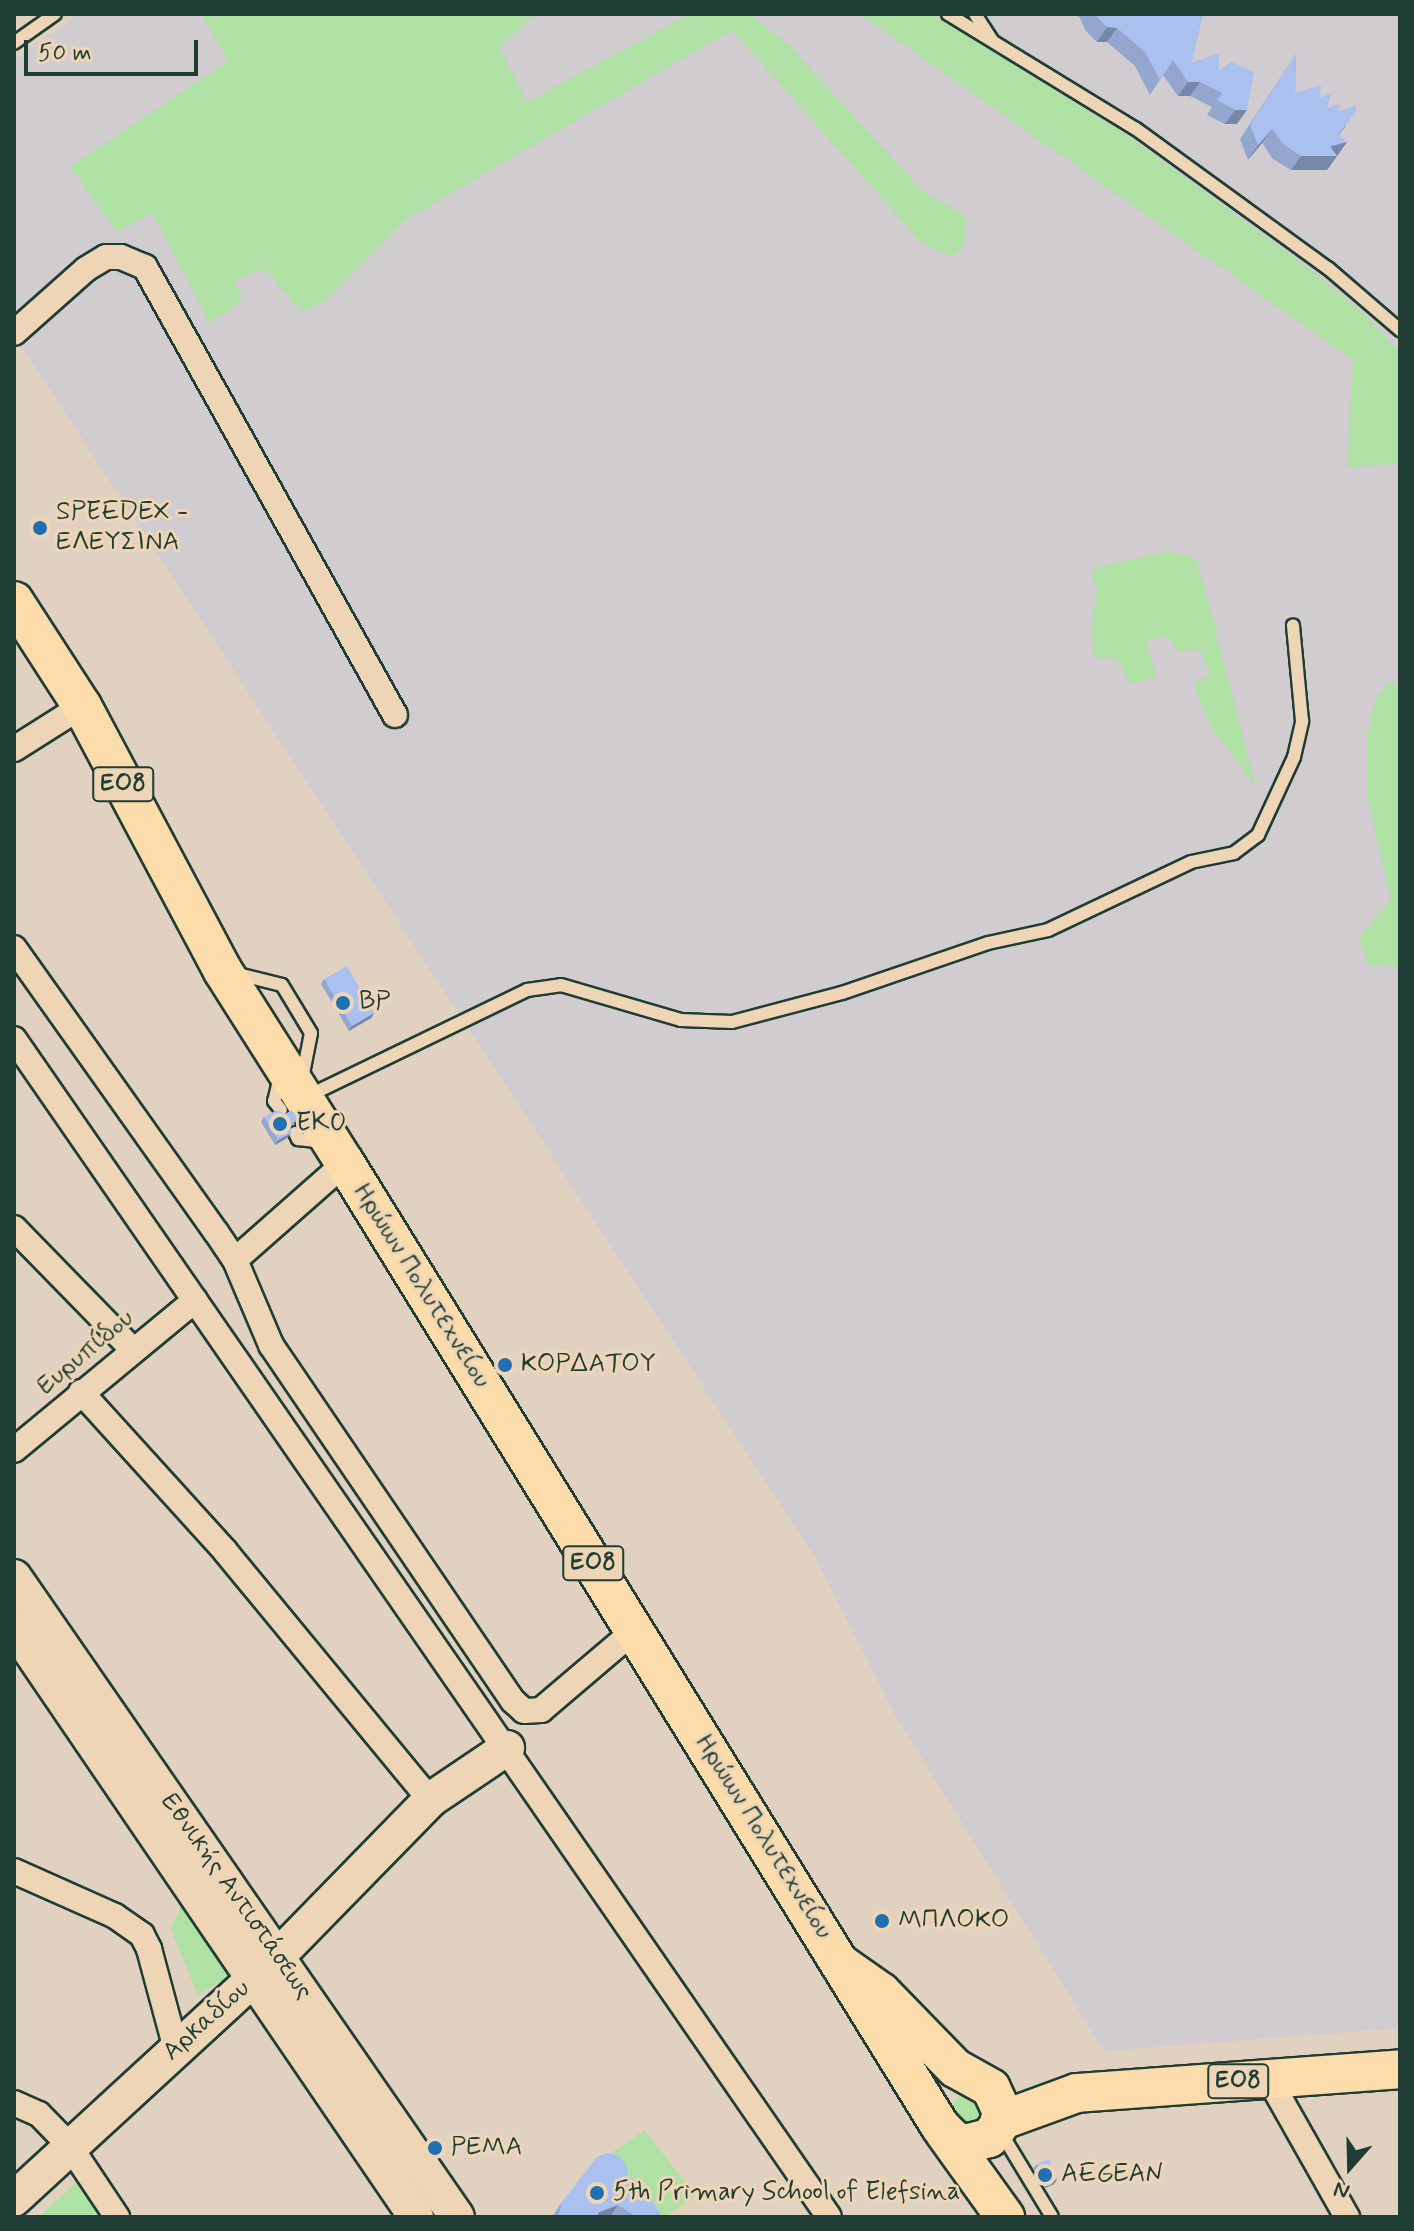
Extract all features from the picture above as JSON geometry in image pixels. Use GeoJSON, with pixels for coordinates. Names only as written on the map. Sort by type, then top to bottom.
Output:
{"type":"FeatureCollection","features":[{"type":"Feature","properties":{"kind":"main road","name":"Ηρώων Πολυτεχνείου"},"geometry":{"type":"LineString","coordinates":[[14,601],[82,706],[223,971],[305,1115],[635,1630],[941,2125],[1005,2217]]}},
{"type":"Feature","properties":{"kind":"main road","name":"Ηρώων Πολυτεχνείου"},"geometry":{"type":"LineString","coordinates":[[841,1964],[881,1992],[936,2051],[978,2081],[1000,2103],[996,2129],[1012,2217]]}},
{"type":"Feature","properties":{"kind":"main road","name":"ΕΟ8"},"geometry":{"type":"LineString","coordinates":[[1077,2093],[1047,2084],[961,2080],[941,2095],[941,2125],[965,2144],[1077,2093],[1400,2069]]}},
{"type":"Feature","properties":{"kind":"street"},"geometry":{"type":"LineString","coordinates":[[14,333],[86,269],[106,257],[121,257],[145,267],[395,715]]}},
{"type":"Feature","properties":{"kind":"street"},"geometry":{"type":"LineString","coordinates":[[14,749],[82,706]]}},
{"type":"Feature","properties":{"kind":"street"},"geometry":{"type":"LineString","coordinates":[[14,948],[235,1260],[271,1345],[513,1701],[524,1711],[541,1710],[635,1630]]}},
{"type":"Feature","properties":{"kind":"street"},"geometry":{"type":"LineString","coordinates":[[14,1039],[829,2217]]}},
{"type":"Feature","properties":{"kind":"street"},"geometry":{"type":"LineString","coordinates":[[235,1260],[305,1115]]}},
{"type":"Feature","properties":{"kind":"street"},"geometry":{"type":"LineString","coordinates":[[14,1228],[132,1349]]}},
{"type":"Feature","properties":{"kind":"street","name":"Ευρυπίδου"},"geometry":{"type":"LineString","coordinates":[[14,1450],[132,1349],[195,1300]]}},
{"type":"Feature","properties":{"kind":"street"},"geometry":{"type":"LineString","coordinates":[[81,1392],[225,1551],[430,1800]]}},
{"type":"Feature","properties":{"kind":"street","name":"Εθνικής Αντιστάσεως"},"geometry":{"type":"LineString","coordinates":[[14,1577],[265,1968],[416,2217]]}},
{"type":"Feature","properties":{"kind":"street","name":"Εθνικής Αντιστάσεως"},"geometry":{"type":"LineString","coordinates":[[14,1627],[265,1968],[457,2217]]}},
{"type":"Feature","properties":{"kind":"street","name":"Αρκαδίου"},"geometry":{"type":"LineString","coordinates":[[14,2199],[69,2145],[265,1968],[430,1800],[507,1748]]}},
{"type":"Feature","properties":{"kind":"street"},"geometry":{"type":"LineString","coordinates":[[14,1871],[115,1916],[142,1935],[149,1949],[176,2049]]}},
{"type":"Feature","properties":{"kind":"street"},"geometry":{"type":"LineString","coordinates":[[1269,2079],[1347,2217]]}},
{"type":"Feature","properties":{"kind":"street"},"geometry":{"type":"LineString","coordinates":[[14,2103],[39,2114],[69,2145],[117,2217]]}},
{"type":"Feature","properties":{"kind":"lane"},"geometry":{"type":"LineString","coordinates":[[14,43],[55,14]]}},
{"type":"Feature","properties":{"kind":"lane"},"geometry":{"type":"LineString","coordinates":[[948,14],[1136,129],[1329,269],[1400,330]]}},
{"type":"Feature","properties":{"kind":"lane"},"geometry":{"type":"LineString","coordinates":[[975,14],[994,42]]}},
{"type":"Feature","properties":{"kind":"lane"},"geometry":{"type":"LineString","coordinates":[[305,1115],[527,990],[561,985],[681,1020],[732,1022],[842,993],[988,943],[1048,930],[1191,862],[1234,853],[1258,835],[1294,757],[1302,721],[1293,625]]}},
{"type":"Feature","properties":{"kind":"lane"},"geometry":{"type":"LineString","coordinates":[[996,2129],[1052,2217]]}},
{"type":"Feature","properties":{"kind":"shaded area"},"geometry":{"type":"Polygon","coordinates":[[[79,14],[1400,14],[1400,2028],[1104,2051],[895,1715],[815,1557],[14,335],[14,59],[79,14]]]}},
{"type":"Feature","properties":{"kind":"green space"},"geometry":{"type":"Polygon","coordinates":[[[202,14],[536,14],[499,47],[527,102],[690,14],[749,14],[788,44],[922,191],[965,216],[966,243],[951,258],[921,242],[732,30],[406,219],[327,300],[302,312],[265,269],[234,279],[242,301],[210,323],[152,213],[117,232],[70,167],[228,61],[202,14]]]}},
{"type":"Feature","properties":{"kind":"green space"},"geometry":{"type":"Polygon","coordinates":[[[860,14],[932,14],[1130,137],[1307,267],[1368,317],[1400,354],[1400,463],[1347,468],[1353,360],[860,14]]]}},
{"type":"Feature","properties":{"kind":"green space"},"geometry":{"type":"Polygon","coordinates":[[[1169,551],[1197,559],[1256,787],[1211,727],[1194,684],[1210,675],[1200,649],[1178,651],[1168,636],[1145,641],[1157,677],[1129,683],[1118,659],[1094,657],[1091,628],[1097,592],[1092,569],[1169,551]]]}},
{"type":"Feature","properties":{"kind":"green space"},"geometry":{"type":"Polygon","coordinates":[[[1390,682],[1400,690],[1399,967],[1369,965],[1359,938],[1391,899],[1367,795],[1368,732],[1376,698],[1390,682]]]}},
{"type":"Feature","properties":{"kind":"green space"},"geometry":{"type":"Polygon","coordinates":[[[182,1904],[228,1977],[198,1995],[171,1929],[182,1904]]]}},
{"type":"Feature","properties":{"kind":"green space"},"geometry":{"type":"Polygon","coordinates":[[[966,2093],[990,2114],[967,2130],[952,2112],[956,2099],[966,2093]]]}},
{"type":"Feature","properties":{"kind":"green space"},"geometry":{"type":"Polygon","coordinates":[[[645,2130],[695,2196],[665,2217],[654,2217],[607,2156],[645,2130]]]}},
{"type":"Feature","properties":{"kind":"green space"},"geometry":{"type":"Polygon","coordinates":[[[80,2178],[105,2217],[39,2217],[80,2178]]]}},
{"type":"Feature","properties":{"kind":"building"},"geometry":{"type":"Polygon","coordinates":[[[1094,14],[1203,14],[1191,63],[1219,53],[1219,71],[1232,62],[1254,72],[1247,110],[1235,110],[1217,100],[1222,93],[1200,82],[1188,82],[1173,60],[1160,80],[1145,52],[1117,28],[1107,27],[1094,14]]]}},
{"type":"Feature","properties":{"kind":"building"},"geometry":{"type":"Polygon","coordinates":[[[1296,54],[1295,93],[1321,85],[1319,98],[1331,93],[1327,108],[1340,104],[1338,112],[1356,105],[1356,112],[1338,134],[1347,142],[1330,146],[1337,156],[1301,156],[1283,144],[1272,129],[1258,145],[1250,125],[1296,54]]]}},
{"type":"Feature","properties":{"kind":"building"},"geometry":{"type":"Polygon","coordinates":[[[347,966],[374,1013],[352,1026],[324,979],[347,966]]]}},
{"type":"Feature","properties":{"kind":"building"},"geometry":{"type":"Polygon","coordinates":[[[277,1110],[285,1114],[292,1110],[298,1119],[291,1124],[291,1133],[278,1140],[264,1117],[277,1110]]]}},
{"type":"Feature","properties":{"kind":"building"},"geometry":{"type":"Polygon","coordinates":[[[607,2153],[620,2156],[627,2167],[628,2176],[644,2188],[660,2213],[651,2217],[633,2217],[618,2205],[599,2212],[597,2217],[558,2217],[562,2202],[597,2157],[607,2153]]]}},
{"type":"Feature","properties":{"kind":"building"},"geometry":{"type":"Polygon","coordinates":[[[1049,2159],[1057,2179],[1048,2183],[1037,2164],[1049,2159]]]}},
{"type":"Feature","properties":{"kind":"place","name":"SPEEDEX - ΕΛΕΥΣΙΝΑ"},"geometry":{"type":"Point","coordinates":[40,528]}},
{"type":"Feature","properties":{"kind":"place","name":"BP"},"geometry":{"type":"Point","coordinates":[343,1003]}},
{"type":"Feature","properties":{"kind":"place","name":"EKO"},"geometry":{"type":"Point","coordinates":[280,1124]}},
{"type":"Feature","properties":{"kind":"place","name":"ΚΟΡΔΑΤΟΥ"},"geometry":{"type":"Point","coordinates":[505,1365]}},
{"type":"Feature","properties":{"kind":"place","name":"ΜΠΛΟΚΟ"},"geometry":{"type":"Point","coordinates":[882,1921]}},
{"type":"Feature","properties":{"kind":"place","name":"ΡΕΜΑ"},"geometry":{"type":"Point","coordinates":[435,2148]}},
{"type":"Feature","properties":{"kind":"place","name":"AEGEAN"},"geometry":{"type":"Point","coordinates":[1045,2175]}},
{"type":"Feature","properties":{"kind":"place","name":"5th Primary School of Elefsina"},"geometry":{"type":"Point","coordinates":[597,2193]}}]}
